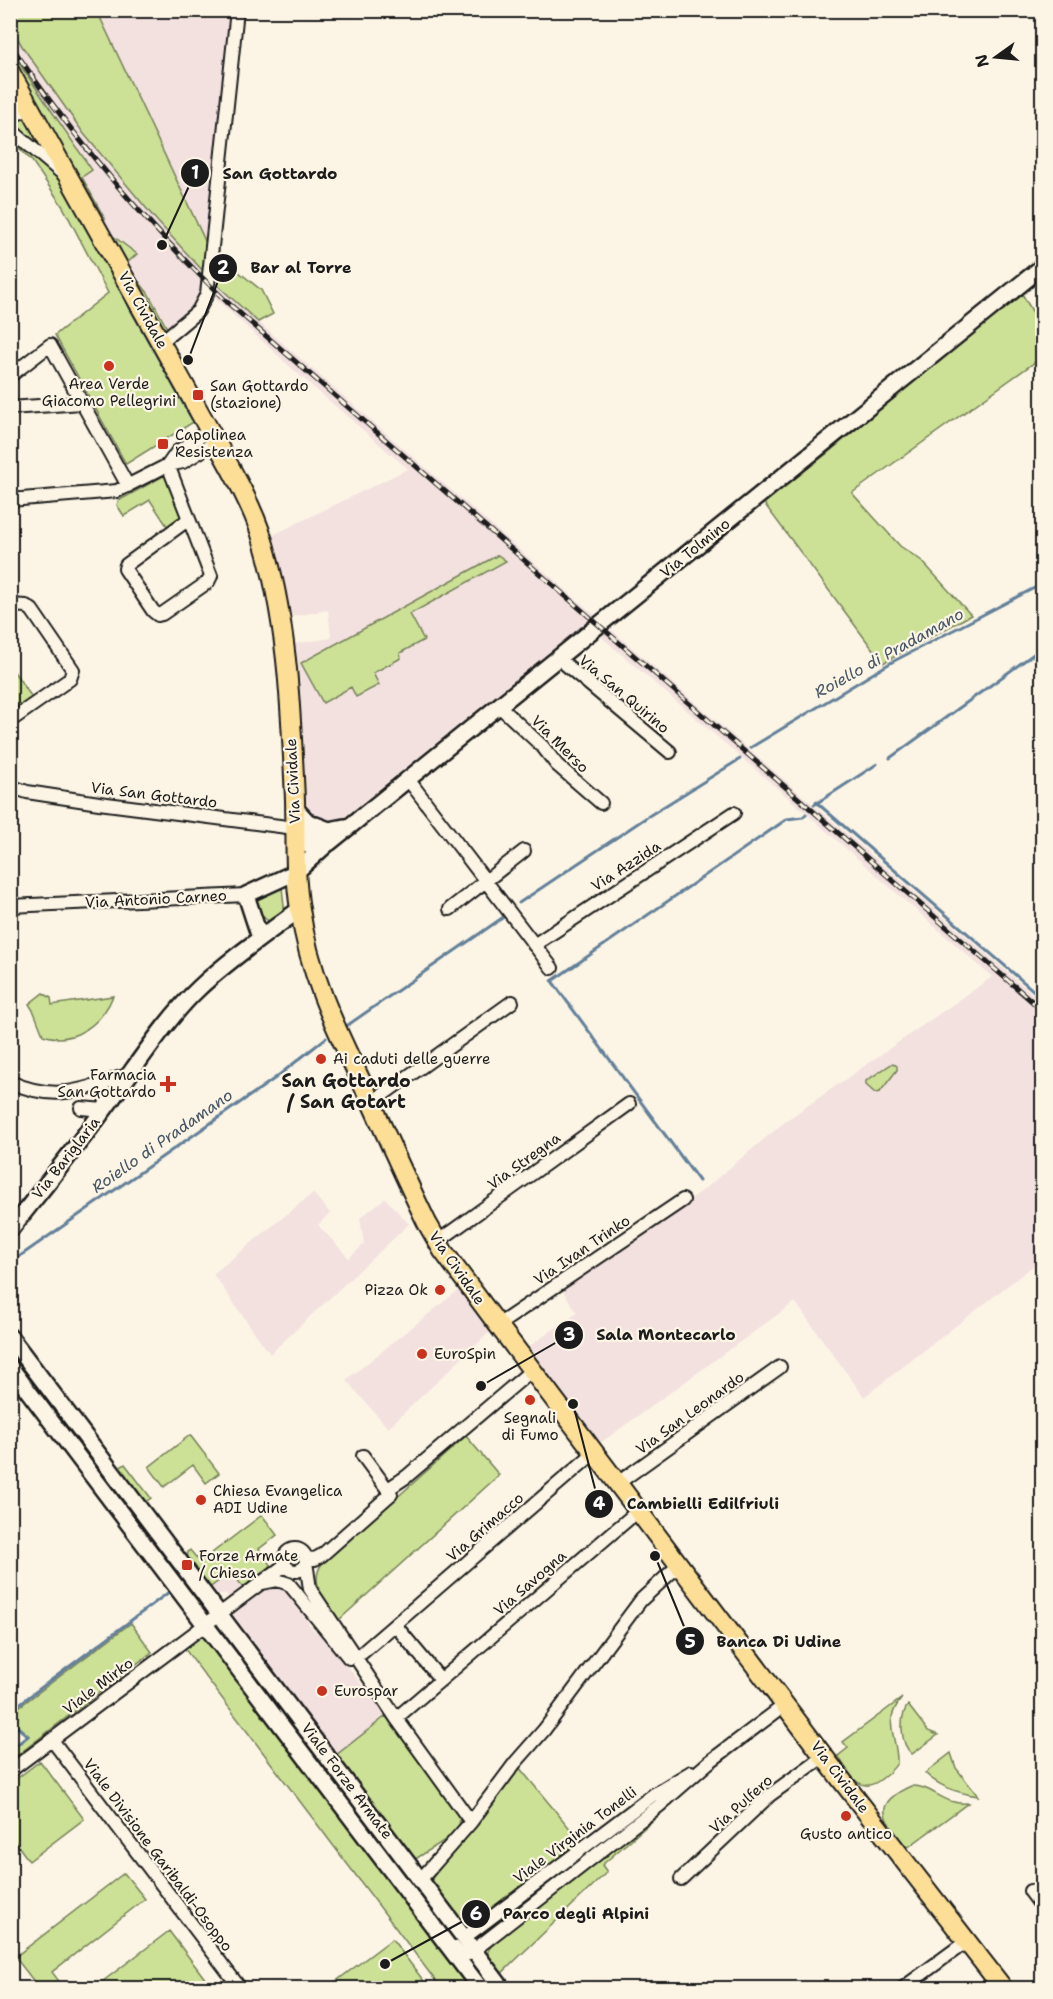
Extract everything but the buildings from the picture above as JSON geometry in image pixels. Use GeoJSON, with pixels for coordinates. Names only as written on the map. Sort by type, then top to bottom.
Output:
{"type":"FeatureCollection","features":[{"type":"Feature","properties":{"kind":"main road","name":"Via Cividale"},"geometry":{"type":"LineString","coordinates":[[10,72],[213,436],[252,512],[264,546],[276,594],[285,653],[295,808],[296,872],[308,950],[324,1003],[437,1242],[824,1756],[1003,1989]]}},
{"type":"Feature","properties":{"kind":"street"},"geometry":{"type":"LineString","coordinates":[[161,342],[198,311],[207,294],[237,10]]}},
{"type":"Feature","properties":{"kind":"street"},"geometry":{"type":"LineString","coordinates":[[10,117],[30,108]]}},
{"type":"Feature","properties":{"kind":"street","name":"Via Cividale"},"geometry":{"type":"LineString","coordinates":[[10,129],[73,182]]}},
{"type":"Feature","properties":{"kind":"street","name":"Via Tolmino"},"geometry":{"type":"LineString","coordinates":[[296,872],[330,837],[347,826],[558,658],[1042,267]]}},
{"type":"Feature","properties":{"kind":"street"},"geometry":{"type":"LineString","coordinates":[[10,375],[50,345],[128,486]]}},
{"type":"Feature","properties":{"kind":"street"},"geometry":{"type":"LineString","coordinates":[[10,408],[82,403]]}},
{"type":"Feature","properties":{"kind":"street"},"geometry":{"type":"LineString","coordinates":[[10,500],[110,492],[128,486],[168,465],[177,452],[213,436]]}},
{"type":"Feature","properties":{"kind":"street"},"geometry":{"type":"LineString","coordinates":[[168,465],[211,573],[211,578],[199,589],[158,615],[146,602],[124,569],[189,519]]}},
{"type":"Feature","properties":{"kind":"street"},"geometry":{"type":"LineString","coordinates":[[10,605],[26,606],[32,610],[73,670],[70,679],[10,721]]}},
{"type":"Feature","properties":{"kind":"street","name":"Via San Quirino"},"geometry":{"type":"LineString","coordinates":[[558,658],[670,752]]}},
{"type":"Feature","properties":{"kind":"street","name":"Via Merso"},"geometry":{"type":"LineString","coordinates":[[498,705],[543,747],[557,765],[601,803]]}},
{"type":"Feature","properties":{"kind":"street"},"geometry":{"type":"LineString","coordinates":[[407,778],[552,968]]}},
{"type":"Feature","properties":{"kind":"street","name":"Via San Gottardo"},"geometry":{"type":"LineString","coordinates":[[10,786],[27,792],[68,799],[296,834]]}},
{"type":"Feature","properties":{"kind":"street"},"geometry":{"type":"LineString","coordinates":[[295,808],[308,822],[330,837]]}},
{"type":"Feature","properties":{"kind":"street","name":"Via Azzida"},"geometry":{"type":"LineString","coordinates":[[534,945],[734,813]]}},
{"type":"Feature","properties":{"kind":"street","name":"Via Tolmino"},"geometry":{"type":"LineString","coordinates":[[296,834],[330,837]]}},
{"type":"Feature","properties":{"kind":"street"},"geometry":{"type":"LineString","coordinates":[[450,909],[524,851]]}},
{"type":"Feature","properties":{"kind":"street","name":"Via Antonio Carneo"},"geometry":{"type":"LineString","coordinates":[[10,906],[246,895],[296,872]]}},
{"type":"Feature","properties":{"kind":"street"},"geometry":{"type":"LineString","coordinates":[[246,895],[265,935],[280,929],[290,931],[298,936],[308,950]]}},
{"type":"Feature","properties":{"kind":"street","name":"Via Bariglaria"},"geometry":{"type":"LineString","coordinates":[[10,1230],[193,994],[300,909]]}},
{"type":"Feature","properties":{"kind":"street"},"geometry":{"type":"LineString","coordinates":[[371,1103],[512,1002]]}},
{"type":"Feature","properties":{"kind":"street"},"geometry":{"type":"LineString","coordinates":[[10,1082],[41,1092],[67,1093],[130,1074]]}},
{"type":"Feature","properties":{"kind":"street"},"geometry":{"type":"LineString","coordinates":[[81,1108],[104,1110],[106,1102],[104,1090],[92,1086]]}},
{"type":"Feature","properties":{"kind":"street"},"geometry":{"type":"LineString","coordinates":[[67,1093],[76,1100],[81,1108],[87,1131]]}},
{"type":"Feature","properties":{"kind":"street","name":"Via Stregna"},"geometry":{"type":"LineString","coordinates":[[437,1242],[628,1104]]}},
{"type":"Feature","properties":{"kind":"street","name":"Via Ivan Trinko"},"geometry":{"type":"LineString","coordinates":[[498,1325],[683,1200]]}},
{"type":"Feature","properties":{"kind":"street","name":"Viale Forze Armate"},"geometry":{"type":"LineString","coordinates":[[10,1337],[502,1989]]}},
{"type":"Feature","properties":{"kind":"street","name":"Viale Forze Armate"},"geometry":{"type":"LineString","coordinates":[[10,1367],[480,1989]]}},
{"type":"Feature","properties":{"kind":"street","name":"Via San Leonardo"},"geometry":{"type":"LineString","coordinates":[[618,1483],[780,1367]]}},
{"type":"Feature","properties":{"kind":"street"},"geometry":{"type":"LineString","coordinates":[[388,1489],[406,1477],[532,1370]]}},
{"type":"Feature","properties":{"kind":"street","name":"Via Grimacco"},"geometry":{"type":"LineString","coordinates":[[362,1653],[595,1452]]}},
{"type":"Feature","properties":{"kind":"street"},"geometry":{"type":"LineString","coordinates":[[305,1560],[315,1559],[322,1555],[391,1494],[363,1456]]}},
{"type":"Feature","properties":{"kind":"street","name":"Via Savogna"},"geometry":{"type":"LineString","coordinates":[[399,1716],[639,1510]]}},
{"type":"Feature","properties":{"kind":"street"},"geometry":{"type":"LineString","coordinates":[[205,1624],[285,1565],[285,1556],[292,1550],[299,1550],[305,1560],[310,1589],[471,1822]]}},
{"type":"Feature","properties":{"kind":"street"},"geometry":{"type":"LineString","coordinates":[[421,1879],[471,1822],[515,1763],[544,1730],[641,1600],[680,1564]]}},
{"type":"Feature","properties":{"kind":"street"},"geometry":{"type":"LineString","coordinates":[[257,1585],[277,1580],[289,1584],[399,1716]]}},
{"type":"Feature","properties":{"kind":"street","name":"Viale Mirko"},"geometry":{"type":"LineString","coordinates":[[10,1771],[205,1624]]}},
{"type":"Feature","properties":{"kind":"street"},"geometry":{"type":"LineString","coordinates":[[394,1625],[441,1680]]}},
{"type":"Feature","properties":{"kind":"street","name":"Viale Virginia Tonelli"},"geometry":{"type":"LineString","coordinates":[[469,1944],[660,1805],[708,1763],[786,1704]]}},
{"type":"Feature","properties":{"kind":"street","name":"Viale Divisione Garibaldi-Osoppo"},"geometry":{"type":"LineString","coordinates":[[52,1740],[240,1989]]}},
{"type":"Feature","properties":{"kind":"street","name":"Via Pulfero"},"geometry":{"type":"LineString","coordinates":[[681,1880],[770,1795],[824,1756]]}},
{"type":"Feature","properties":{"kind":"street"},"geometry":{"type":"LineString","coordinates":[[1030,1891],[1042,1907]]}},
{"type":"Feature","properties":{"kind":"street","name":"Viale Forze Armate"},"geometry":{"type":"LineString","coordinates":[[431,1922],[440,1929],[460,1954],[467,1955],[469,1944]]}},
{"type":"Feature","properties":{"kind":"street"},"geometry":{"type":"LineString","coordinates":[[903,1989],[967,1941]]}},
{"type":"Feature","properties":{"kind":"shaded area"},"geometry":{"type":"Polygon","coordinates":[[[97,11],[229,11],[207,245],[97,11]]]}},
{"type":"Feature","properties":{"kind":"shaded area"},"geometry":{"type":"Polygon","coordinates":[[[10,27],[104,160],[157,221],[224,292],[1042,1002],[1042,1259],[864,1397],[795,1302],[599,1444],[528,1347],[577,1313],[561,1288],[702,1191],[787,1120],[992,977],[585,623],[343,818],[326,822],[313,815],[305,801],[293,644],[331,638],[328,610],[290,617],[271,536],[408,469],[297,373],[204,288],[192,305],[167,328],[148,293],[133,276],[101,222],[105,218],[82,177],[92,170],[11,50],[10,27]]]}},
{"type":"Feature","properties":{"kind":"shaded area"},"geometry":{"type":"Polygon","coordinates":[[[313,1193],[330,1213],[318,1225],[349,1258],[364,1244],[360,1218],[385,1198],[409,1224],[270,1354],[213,1274],[313,1193]]]}},
{"type":"Feature","properties":{"kind":"shaded area"},"geometry":{"type":"Polygon","coordinates":[[[461,1288],[492,1330],[388,1428],[346,1380],[461,1288]]]}},
{"type":"Feature","properties":{"kind":"shaded area"},"geometry":{"type":"Polygon","coordinates":[[[231,1572],[243,1587],[229,1598],[226,1594],[213,1595],[208,1589],[231,1572]]]}},
{"type":"Feature","properties":{"kind":"shaded area"},"geometry":{"type":"Polygon","coordinates":[[[276,1586],[289,1592],[315,1632],[323,1634],[386,1716],[335,1756],[231,1619],[234,1610],[259,1589],[276,1586]]]}},
{"type":"Feature","properties":{"kind":"green space"},"geometry":{"type":"Polygon","coordinates":[[[10,11],[97,11],[207,245],[204,272],[157,221],[84,134],[22,46],[11,27],[10,11]]]}},
{"type":"Feature","properties":{"kind":"green space"},"geometry":{"type":"Polygon","coordinates":[[[10,50],[92,170],[82,177],[105,219],[101,222],[11,59],[10,50]]]}},
{"type":"Feature","properties":{"kind":"green space"},"geometry":{"type":"Polygon","coordinates":[[[23,119],[28,120],[48,155],[17,127],[17,123],[23,119]]]}},
{"type":"Feature","properties":{"kind":"green space","name":"Area Verde Giacomo Pellegrini"},"geometry":{"type":"Polygon","coordinates":[[[10,135],[62,182],[195,421],[126,464],[55,335],[108,293],[63,207],[32,161],[11,140],[10,135]]]}},
{"type":"Feature","properties":{"kind":"green space"},"geometry":{"type":"Polygon","coordinates":[[[113,236],[137,254],[127,263],[128,268],[148,293],[167,328],[164,329],[159,325],[111,241],[113,236]]]}},
{"type":"Feature","properties":{"kind":"green space"},"geometry":{"type":"Polygon","coordinates":[[[217,254],[261,290],[273,314],[258,322],[215,283],[217,254]]]}},
{"type":"Feature","properties":{"kind":"green space"},"geometry":{"type":"Polygon","coordinates":[[[1021,292],[1042,328],[1042,357],[852,493],[900,546],[922,561],[971,615],[883,663],[763,502],[824,456],[1021,292]]]}},
{"type":"Feature","properties":{"kind":"green space"},"geometry":{"type":"Polygon","coordinates":[[[167,474],[182,515],[167,526],[150,500],[124,516],[117,505],[118,501],[167,474]]]}},
{"type":"Feature","properties":{"kind":"green space"},"geometry":{"type":"Polygon","coordinates":[[[498,555],[506,561],[410,614],[424,640],[400,653],[401,658],[373,673],[379,685],[356,697],[351,687],[323,703],[301,663],[498,555]]]}},
{"type":"Feature","properties":{"kind":"green space"},"geometry":{"type":"Polygon","coordinates":[[[10,666],[36,703],[16,717],[11,711],[10,666]]]}},
{"type":"Feature","properties":{"kind":"green space"},"geometry":{"type":"Polygon","coordinates":[[[282,887],[285,915],[271,922],[262,915],[256,897],[282,887]]]}},
{"type":"Feature","properties":{"kind":"green space"},"geometry":{"type":"Polygon","coordinates":[[[43,993],[51,998],[52,1005],[113,996],[102,1015],[86,1030],[76,1035],[54,1038],[43,1035],[29,1004],[43,993]]]}},
{"type":"Feature","properties":{"kind":"green space"},"geometry":{"type":"Polygon","coordinates":[[[893,1063],[897,1066],[897,1070],[880,1092],[875,1093],[866,1085],[866,1081],[893,1063]]]}},
{"type":"Feature","properties":{"kind":"green space"},"geometry":{"type":"Polygon","coordinates":[[[11,1345],[210,1610],[203,1615],[11,1359],[11,1345]]]}},
{"type":"Feature","properties":{"kind":"green space"},"geometry":{"type":"Polygon","coordinates":[[[190,1435],[219,1473],[206,1483],[193,1465],[164,1487],[149,1467],[190,1435]]]}},
{"type":"Feature","properties":{"kind":"green space"},"geometry":{"type":"Polygon","coordinates":[[[466,1436],[499,1475],[339,1620],[318,1587],[318,1572],[321,1565],[466,1436]]]}},
{"type":"Feature","properties":{"kind":"green space"},"geometry":{"type":"Polygon","coordinates":[[[125,1464],[151,1498],[144,1503],[118,1469],[125,1464]]]}},
{"type":"Feature","properties":{"kind":"green space"},"geometry":{"type":"Polygon","coordinates":[[[262,1515],[277,1535],[259,1549],[271,1566],[243,1587],[231,1572],[208,1589],[187,1560],[188,1552],[190,1550],[200,1562],[262,1515]]]}},
{"type":"Feature","properties":{"kind":"green space"},"geometry":{"type":"Polygon","coordinates":[[[218,1621],[460,1940],[454,1944],[212,1625],[218,1621]]]}},
{"type":"Feature","properties":{"kind":"green space"},"geometry":{"type":"Polygon","coordinates":[[[131,1623],[152,1652],[11,1760],[11,1750],[29,1736],[11,1720],[11,1713],[131,1623]]]}},
{"type":"Feature","properties":{"kind":"green space"},"geometry":{"type":"Polygon","coordinates":[[[204,1633],[472,1988],[441,1988],[184,1648],[204,1633]]]}},
{"type":"Feature","properties":{"kind":"green space"},"geometry":{"type":"Polygon","coordinates":[[[902,1698],[892,1715],[891,1722],[897,1763],[880,1780],[872,1784],[860,1784],[850,1775],[838,1756],[848,1748],[843,1742],[902,1698]]]}},
{"type":"Feature","properties":{"kind":"green space"},"geometry":{"type":"Polygon","coordinates":[[[908,1705],[928,1731],[938,1735],[912,1754],[905,1744],[902,1730],[903,1716],[908,1705]]]}},
{"type":"Feature","properties":{"kind":"green space"},"geometry":{"type":"Polygon","coordinates":[[[386,1716],[460,1817],[459,1829],[456,1833],[414,1860],[335,1756],[386,1716]]]}},
{"type":"Feature","properties":{"kind":"green space"},"geometry":{"type":"Polygon","coordinates":[[[951,1753],[956,1768],[978,1796],[949,1789],[925,1773],[951,1753]]]}},
{"type":"Feature","properties":{"kind":"green space"},"geometry":{"type":"Polygon","coordinates":[[[40,1761],[84,1819],[29,1861],[11,1836],[11,1783],[40,1761]]]}},
{"type":"Feature","properties":{"kind":"green space"},"geometry":{"type":"Polygon","coordinates":[[[518,1766],[582,1843],[474,1923],[459,1921],[430,1881],[518,1766]]]}},
{"type":"Feature","properties":{"kind":"green space"},"geometry":{"type":"Polygon","coordinates":[[[911,1786],[925,1789],[945,1799],[968,1803],[907,1848],[888,1822],[885,1807],[889,1800],[911,1786]]]}},
{"type":"Feature","properties":{"kind":"green space"},"geometry":{"type":"Polygon","coordinates":[[[673,1803],[602,1865],[607,1872],[500,1975],[488,1959],[488,1951],[495,1943],[493,1939],[673,1803]]]}},
{"type":"Feature","properties":{"kind":"green space"},"geometry":{"type":"Polygon","coordinates":[[[124,1873],[145,1899],[52,1972],[64,1988],[39,1988],[15,1957],[124,1873]]]}},
{"type":"Feature","properties":{"kind":"green space"},"geometry":{"type":"Polygon","coordinates":[[[169,1931],[212,1988],[94,1988],[169,1931]]]}},
{"type":"Feature","properties":{"kind":"green space"},"geometry":{"type":"Polygon","coordinates":[[[392,1939],[429,1988],[327,1988],[392,1939]]]}},
{"type":"Feature","properties":{"kind":"waterway"},"geometry":{"type":"LineString","coordinates":[[119,288],[192,419]]}},
{"type":"Feature","properties":{"kind":"waterway","name":"Roiello di Pradamano"},"geometry":{"type":"LineString","coordinates":[[750,748],[892,662],[1042,584]]}},
{"type":"Feature","properties":{"kind":"waterway"},"geometry":{"type":"LineString","coordinates":[[890,758],[1042,648]]}},
{"type":"Feature","properties":{"kind":"waterway","name":"Roiello di Pradamano"},"geometry":{"type":"LineString","coordinates":[[519,903],[647,817],[740,759]]}},
{"type":"Feature","properties":{"kind":"waterway"},"geometry":{"type":"LineString","coordinates":[[814,805],[877,764]]}},
{"type":"Feature","properties":{"kind":"waterway"},"geometry":{"type":"LineString","coordinates":[[816,802],[1042,998]]}},
{"type":"Feature","properties":{"kind":"waterway"},"geometry":{"type":"LineString","coordinates":[[699,1181],[552,981],[787,819],[803,817],[806,814]]}},
{"type":"Feature","properties":{"kind":"waterway","name":"Roiello di Pradamano"},"geometry":{"type":"LineString","coordinates":[[345,1027],[505,916]]}},
{"type":"Feature","properties":{"kind":"waterway","name":"Roiello di Pradamano"},"geometry":{"type":"LineString","coordinates":[[10,1263],[274,1079],[326,1038]]}},
{"type":"Feature","properties":{"kind":"waterway"},"geometry":{"type":"LineString","coordinates":[[10,1711],[169,1592]]}},
{"type":"Feature","properties":{"kind":"waterway"},"geometry":{"type":"LineString","coordinates":[[10,1721],[28,1736],[10,1750]]}},
{"type":"Feature","properties":{"kind":"railway"},"geometry":{"type":"LineString","coordinates":[[10,44],[59,113],[112,179],[139,211],[227,302],[1042,1010]]}},
{"type":"Feature","properties":{"kind":"place","name":"San Gottardo"},"geometry":{"type":"Point","coordinates":[162,245]}},
{"type":"Feature","properties":{"kind":"place","name":"Bar al Torre"},"geometry":{"type":"Point","coordinates":[188,360]}},
{"type":"Feature","properties":{"kind":"place","name":"Area Verde Giacomo Pellegrini"},"geometry":{"type":"Point","coordinates":[109,366]}},
{"type":"Feature","properties":{"kind":"place","name":"San Gottardo (stazione)"},"geometry":{"type":"Point","coordinates":[198,395]}},
{"type":"Feature","properties":{"kind":"place","name":"Capolinea Resistenza"},"geometry":{"type":"Point","coordinates":[163,444]}},
{"type":"Feature","properties":{"kind":"place","name":"Ai caduti delle guerre"},"geometry":{"type":"Point","coordinates":[321,1059]}},
{"type":"Feature","properties":{"kind":"place","name":"Farmacia San Gottardo"},"geometry":{"type":"Point","coordinates":[168,1084]}},
{"type":"Feature","properties":{"kind":"place","name":"Pizza Ok"},"geometry":{"type":"Point","coordinates":[440,1290]}},
{"type":"Feature","properties":{"kind":"place","name":"EuroSpin"},"geometry":{"type":"Point","coordinates":[422,1354]}},
{"type":"Feature","properties":{"kind":"place","name":"Sala Montecarlo"},"geometry":{"type":"Point","coordinates":[481,1386]}},
{"type":"Feature","properties":{"kind":"place","name":"Segnali di Fumo"},"geometry":{"type":"Point","coordinates":[530,1400]}},
{"type":"Feature","properties":{"kind":"place","name":"Cambielli Edilfriuli"},"geometry":{"type":"Point","coordinates":[573,1404]}},
{"type":"Feature","properties":{"kind":"place","name":"Chiesa Evangelica ADI Udine"},"geometry":{"type":"Point","coordinates":[201,1500]}},
{"type":"Feature","properties":{"kind":"place","name":"Banca Di Udine"},"geometry":{"type":"Point","coordinates":[655,1556]}},
{"type":"Feature","properties":{"kind":"place","name":"Forze Armate / Chiesa"},"geometry":{"type":"Point","coordinates":[187,1565]}},
{"type":"Feature","properties":{"kind":"place","name":"Eurospar"},"geometry":{"type":"Point","coordinates":[322,1691]}},
{"type":"Feature","properties":{"kind":"place","name":"Gusto antico"},"geometry":{"type":"Point","coordinates":[846,1816]}},
{"type":"Feature","properties":{"kind":"place","name":"Parco degli Alpini"},"geometry":{"type":"Point","coordinates":[385,1964]}},
{"type":"Feature","properties":{"kind":"district","name":"San Gottardo / San Gotart"},"geometry":{"type":"Point","coordinates":[346,1091]}}]}
